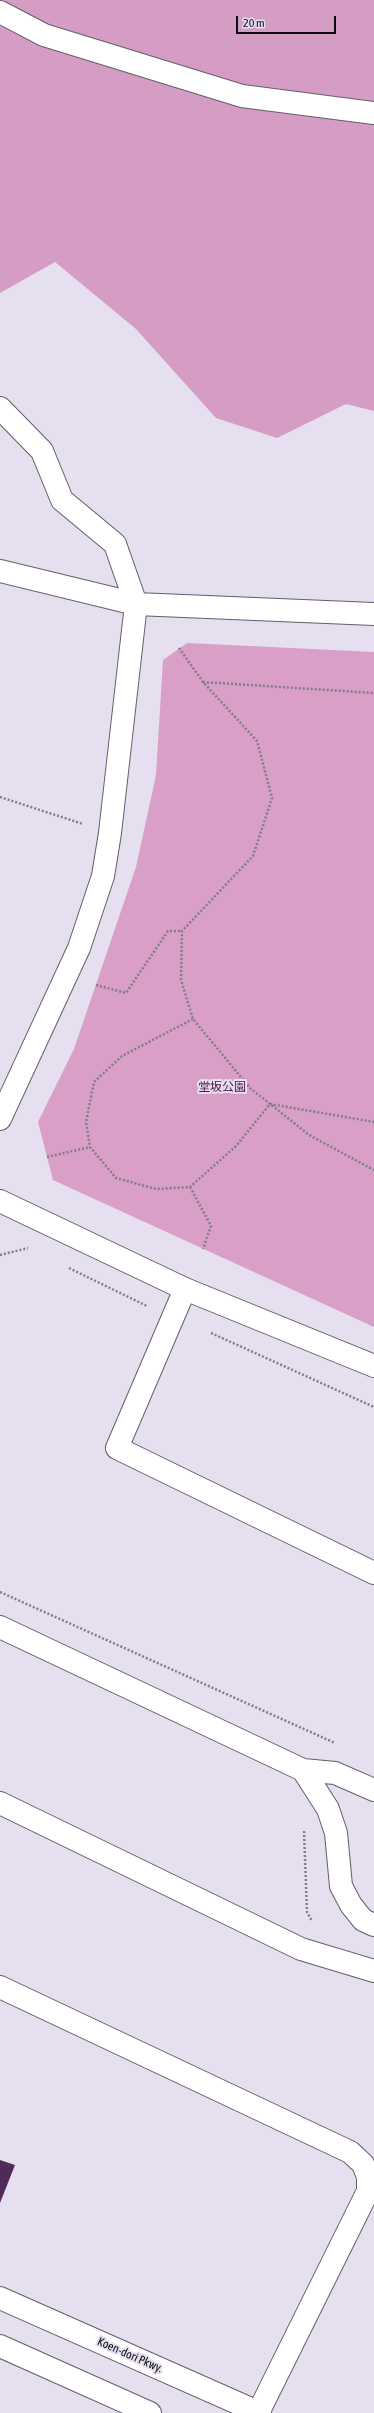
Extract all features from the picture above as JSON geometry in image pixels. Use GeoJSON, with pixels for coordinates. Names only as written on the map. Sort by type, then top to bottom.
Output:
{"type":"FeatureCollection","features":[{"type":"Feature","properties":{"kind":"street"},"geometry":{"type":"LineString","coordinates":[[0,12],[44,35],[242,96],[374,113]]}},
{"type":"Feature","properties":{"kind":"street"},"geometry":{"type":"LineString","coordinates":[[0,408],[42,451],[62,500],[115,544],[136,604],[110,833],[103,876],[79,948],[0,1120]]}},
{"type":"Feature","properties":{"kind":"street"},"geometry":{"type":"LineString","coordinates":[[0,571],[136,604],[374,614]]}},
{"type":"Feature","properties":{"kind":"street"},"geometry":{"type":"LineString","coordinates":[[0,1201],[185,1289],[374,1366]]}},
{"type":"Feature","properties":{"kind":"street"},"geometry":{"type":"LineString","coordinates":[[185,1289],[117,1448],[374,1573]]}},
{"type":"Feature","properties":{"kind":"street"},"geometry":{"type":"LineString","coordinates":[[0,1627],[303,1770],[335,1773],[374,1790]]}},
{"type":"Feature","properties":{"kind":"street"},"geometry":{"type":"LineString","coordinates":[[303,1770],[328,1809],[336,1832],[341,1886],[351,1905],[363,1920],[374,1925]]}},
{"type":"Feature","properties":{"kind":"street"},"geometry":{"type":"LineString","coordinates":[[0,1803],[301,1949],[374,1971]]}},
{"type":"Feature","properties":{"kind":"street"},"geometry":{"type":"LineString","coordinates":[[0,1987],[350,2152],[371,2172],[368,2191],[259,2413]]}},
{"type":"Feature","properties":{"kind":"street","name":"Koen-dori Pkwy."},"geometry":{"type":"LineString","coordinates":[[0,2298],[259,2413]]}},
{"type":"Feature","properties":{"kind":"street"},"geometry":{"type":"LineString","coordinates":[[0,2346],[150,2413]]}},
{"type":"Feature","properties":{"kind":"path"},"geometry":{"type":"LineString","coordinates":[[179,648],[203,682],[257,741],[272,798],[253,856],[182,931],[181,980],[193,1019],[250,1088],[309,1135],[374,1170]]}},
{"type":"Feature","properties":{"kind":"path"},"geometry":{"type":"LineString","coordinates":[[203,682],[374,694]]}},
{"type":"Feature","properties":{"kind":"path"},"geometry":{"type":"LineString","coordinates":[[0,797],[110,833]]}},
{"type":"Feature","properties":{"kind":"path"},"geometry":{"type":"LineString","coordinates":[[96,985],[126,993],[168,931],[182,931]]}},
{"type":"Feature","properties":{"kind":"path"},"geometry":{"type":"LineString","coordinates":[[193,1019],[122,1056],[94,1082],[86,1122],[90,1147],[116,1178],[156,1189],[190,1187],[236,1146],[270,1104]]}},
{"type":"Feature","properties":{"kind":"path"},"geometry":{"type":"LineString","coordinates":[[270,1104],[374,1122]]}},
{"type":"Feature","properties":{"kind":"path"},"geometry":{"type":"LineString","coordinates":[[47,1157],[90,1147]]}},
{"type":"Feature","properties":{"kind":"path"},"geometry":{"type":"LineString","coordinates":[[190,1187],[212,1226],[203,1249]]}},
{"type":"Feature","properties":{"kind":"path"},"geometry":{"type":"LineString","coordinates":[[0,1255],[27,1248],[34,1251]]}},
{"type":"Feature","properties":{"kind":"path"},"geometry":{"type":"LineString","coordinates":[[62,1265],[153,1309]]}},
{"type":"Feature","properties":{"kind":"path"},"geometry":{"type":"LineString","coordinates":[[203,1329],[374,1407]]}},
{"type":"Feature","properties":{"kind":"path"},"geometry":{"type":"LineString","coordinates":[[0,1592],[338,1744]]}},
{"type":"Feature","properties":{"kind":"path"},"geometry":{"type":"LineString","coordinates":[[304,1828],[307,1912],[328,1957]]}},
{"type":"Feature","properties":{"kind":"green space","name":"堂坂公園"},"geometry":{"type":"Polygon","coordinates":[[[187,643],[374,652],[374,1327],[53,1180],[38,1122],[74,1049],[136,867],[156,775],[163,660],[187,643]]]}},
{"type":"Feature","properties":{"kind":"shaded area"},"geometry":{"type":"Polygon","coordinates":[[[0,0],[374,0],[374,411],[346,404],[277,438],[216,418],[136,329],[55,262],[0,293],[0,0]]]}},
{"type":"Feature","properties":{"kind":"building"},"geometry":{"type":"Polygon","coordinates":[[[0,2160],[15,2165],[0,2203],[0,2160]]]}}]}
